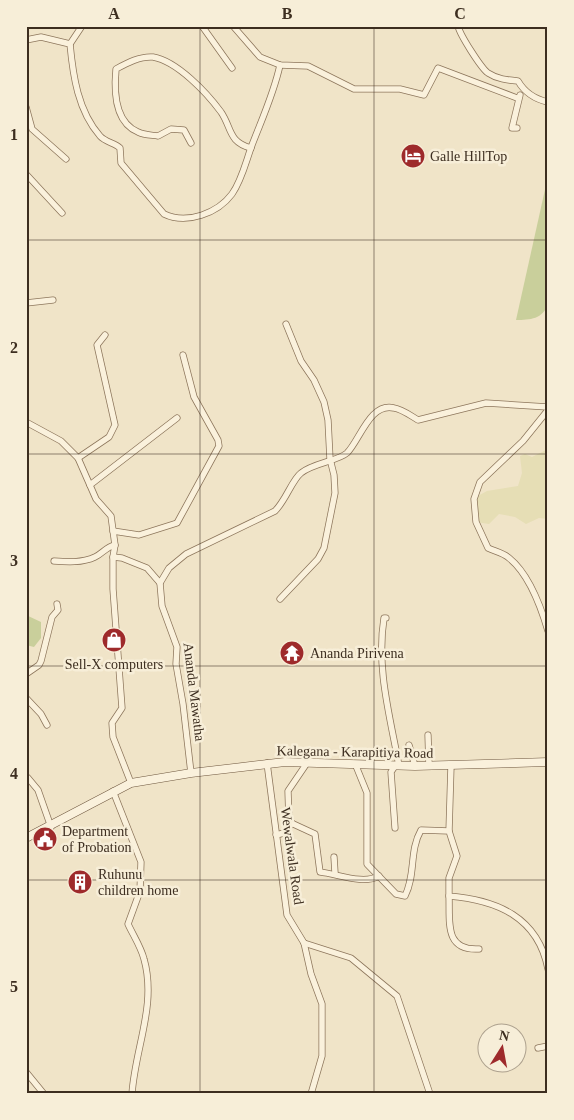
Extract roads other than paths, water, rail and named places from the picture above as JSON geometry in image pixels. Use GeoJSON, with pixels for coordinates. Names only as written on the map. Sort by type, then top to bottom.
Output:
{"type":"FeatureCollection","features":[{"type":"Feature","properties":{"kind":"main road","name":"Kalegana - Karapitiya Road"},"geometry":{"type":"LineString","coordinates":[[26,838],[131,783],[191,773],[267,763],[356,766],[451,766],[548,762]]}},
{"type":"Feature","properties":{"kind":"street"},"geometry":{"type":"LineString","coordinates":[[82,26],[70,44],[73,80],[89,120],[102,138],[115,143],[120,148],[121,163],[164,214],[169,217],[198,216],[211,213],[231,194],[251,148],[276,81],[280,65]]}},
{"type":"Feature","properties":{"kind":"street"},"geometry":{"type":"LineString","coordinates":[[202,26],[232,68]]}},
{"type":"Feature","properties":{"kind":"street"},"geometry":{"type":"LineString","coordinates":[[233,26],[260,57],[280,65],[308,66],[354,89],[400,89],[424,95],[438,68],[517,98]]}},
{"type":"Feature","properties":{"kind":"street"},"geometry":{"type":"LineString","coordinates":[[458,26],[461,36],[486,72],[503,80],[518,81],[524,91],[538,100],[548,102]]}},
{"type":"Feature","properties":{"kind":"street"},"geometry":{"type":"LineString","coordinates":[[26,40],[40,37],[70,44]]}},
{"type":"Feature","properties":{"kind":"street"},"geometry":{"type":"LineString","coordinates":[[191,144],[184,130],[170,129],[158,136],[137,132],[122,119],[114,89],[116,69],[132,60],[152,57],[176,67],[198,86],[221,112],[234,139],[240,145],[251,148]]}},
{"type":"Feature","properties":{"kind":"street"},"geometry":{"type":"LineString","coordinates":[[517,98],[524,91]]}},
{"type":"Feature","properties":{"kind":"street"},"geometry":{"type":"LineString","coordinates":[[517,98],[519,101],[512,128],[517,128]]}},
{"type":"Feature","properties":{"kind":"street"},"geometry":{"type":"LineString","coordinates":[[26,107],[32,129],[66,159]]}},
{"type":"Feature","properties":{"kind":"street"},"geometry":{"type":"LineString","coordinates":[[26,174],[62,213]]}},
{"type":"Feature","properties":{"kind":"street"},"geometry":{"type":"LineString","coordinates":[[26,303],[53,300]]}},
{"type":"Feature","properties":{"kind":"street"},"geometry":{"type":"LineString","coordinates":[[280,599],[318,559],[324,548],[335,493],[334,475],[330,459],[328,420],[324,402],[314,380],[301,361],[286,324]]}},
{"type":"Feature","properties":{"kind":"street"},"geometry":{"type":"LineString","coordinates":[[78,458],[108,437],[115,425],[97,345],[105,336]]}},
{"type":"Feature","properties":{"kind":"street"},"geometry":{"type":"LineString","coordinates":[[113,531],[139,535],[177,523],[216,453],[218,440],[194,397],[183,355]]}},
{"type":"Feature","properties":{"kind":"street"},"geometry":{"type":"LineString","coordinates":[[113,557],[122,558],[146,568],[160,583],[169,568],[186,554],[275,511],[284,502],[299,474],[330,459],[344,455],[371,418],[381,409],[394,407],[418,420],[486,403],[548,409]]}},
{"type":"Feature","properties":{"kind":"street"},"geometry":{"type":"LineString","coordinates":[[548,409],[523,441],[480,482],[474,499],[476,522],[488,548],[508,557],[518,568],[531,591],[548,631]]}},
{"type":"Feature","properties":{"kind":"street"},"geometry":{"type":"LineString","coordinates":[[90,485],[177,418]]}},
{"type":"Feature","properties":{"kind":"street"},"geometry":{"type":"LineString","coordinates":[[26,422],[61,441],[78,458],[96,499],[111,516],[115,545],[113,590],[122,708],[112,723],[113,737],[131,783]]}},
{"type":"Feature","properties":{"kind":"street"},"geometry":{"type":"LineString","coordinates":[[54,561],[74,562],[95,557],[110,546],[115,545]]}},
{"type":"Feature","properties":{"kind":"street","name":"Ananda Mawatha"},"geometry":{"type":"LineString","coordinates":[[160,583],[162,606],[177,647],[176,664],[191,773]]}},
{"type":"Feature","properties":{"kind":"street"},"geometry":{"type":"LineString","coordinates":[[26,674],[39,666],[52,617],[58,610],[57,604]]}},
{"type":"Feature","properties":{"kind":"street"},"geometry":{"type":"LineString","coordinates":[[386,618],[384,618],[380,642],[381,667],[397,766],[391,772],[395,828]]}},
{"type":"Feature","properties":{"kind":"street"},"geometry":{"type":"LineString","coordinates":[[26,698],[41,714],[47,725]]}},
{"type":"Feature","properties":{"kind":"street"},"geometry":{"type":"LineString","coordinates":[[428,735],[429,766]]}},
{"type":"Feature","properties":{"kind":"street"},"geometry":{"type":"LineString","coordinates":[[410,744],[415,766]]}},
{"type":"Feature","properties":{"kind":"street","name":"Wewalwala Road"},"geometry":{"type":"LineString","coordinates":[[267,763],[287,915],[304,943],[311,974],[322,1004],[322,1056],[311,1094]]}},
{"type":"Feature","properties":{"kind":"street"},"geometry":{"type":"LineString","coordinates":[[307,763],[288,791],[289,822],[315,834],[320,872],[335,873],[358,879],[374,879],[379,876]]}},
{"type":"Feature","properties":{"kind":"street"},"geometry":{"type":"LineString","coordinates":[[356,766],[367,792],[367,864],[396,894],[405,896],[412,882],[414,841],[421,830],[449,831]]}},
{"type":"Feature","properties":{"kind":"street"},"geometry":{"type":"LineString","coordinates":[[451,766],[449,831],[457,856],[449,878],[452,938],[457,946],[469,950],[479,949]]}},
{"type":"Feature","properties":{"kind":"street"},"geometry":{"type":"LineString","coordinates":[[28,778],[38,790],[51,826]]}},
{"type":"Feature","properties":{"kind":"street"},"geometry":{"type":"LineString","coordinates":[[113,791],[141,862],[140,891],[128,924],[144,958],[149,989],[146,1025],[135,1068],[132,1094]]}},
{"type":"Feature","properties":{"kind":"street"},"geometry":{"type":"LineString","coordinates":[[276,835],[284,833],[292,823]]}},
{"type":"Feature","properties":{"kind":"street"},"geometry":{"type":"LineString","coordinates":[[334,857],[335,873]]}},
{"type":"Feature","properties":{"kind":"street"},"geometry":{"type":"LineString","coordinates":[[449,896],[483,901],[505,909],[529,926],[545,955],[548,969]]}},
{"type":"Feature","properties":{"kind":"street"},"geometry":{"type":"LineString","coordinates":[[304,943],[351,958],[397,996],[430,1094]]}},
{"type":"Feature","properties":{"kind":"street"},"geometry":{"type":"LineString","coordinates":[[538,1048],[548,1046]]}},
{"type":"Feature","properties":{"kind":"street"},"geometry":{"type":"LineString","coordinates":[[26,1072],[44,1094]]}},
{"type":"Feature","properties":{"kind":"place","name":"Galle HillTop"},"geometry":{"type":"Point","coordinates":[413,156]}},
{"type":"Feature","properties":{"kind":"place","name":"Sell-X computers"},"geometry":{"type":"Point","coordinates":[114,640]}},
{"type":"Feature","properties":{"kind":"place","name":"Ananda Pirivena"},"geometry":{"type":"Point","coordinates":[292,653]}},
{"type":"Feature","properties":{"kind":"place","name":"Department of Probation"},"geometry":{"type":"Point","coordinates":[45,839]}},
{"type":"Feature","properties":{"kind":"place","name":"Ruhunu children home"},"geometry":{"type":"Point","coordinates":[80,882]}}]}
